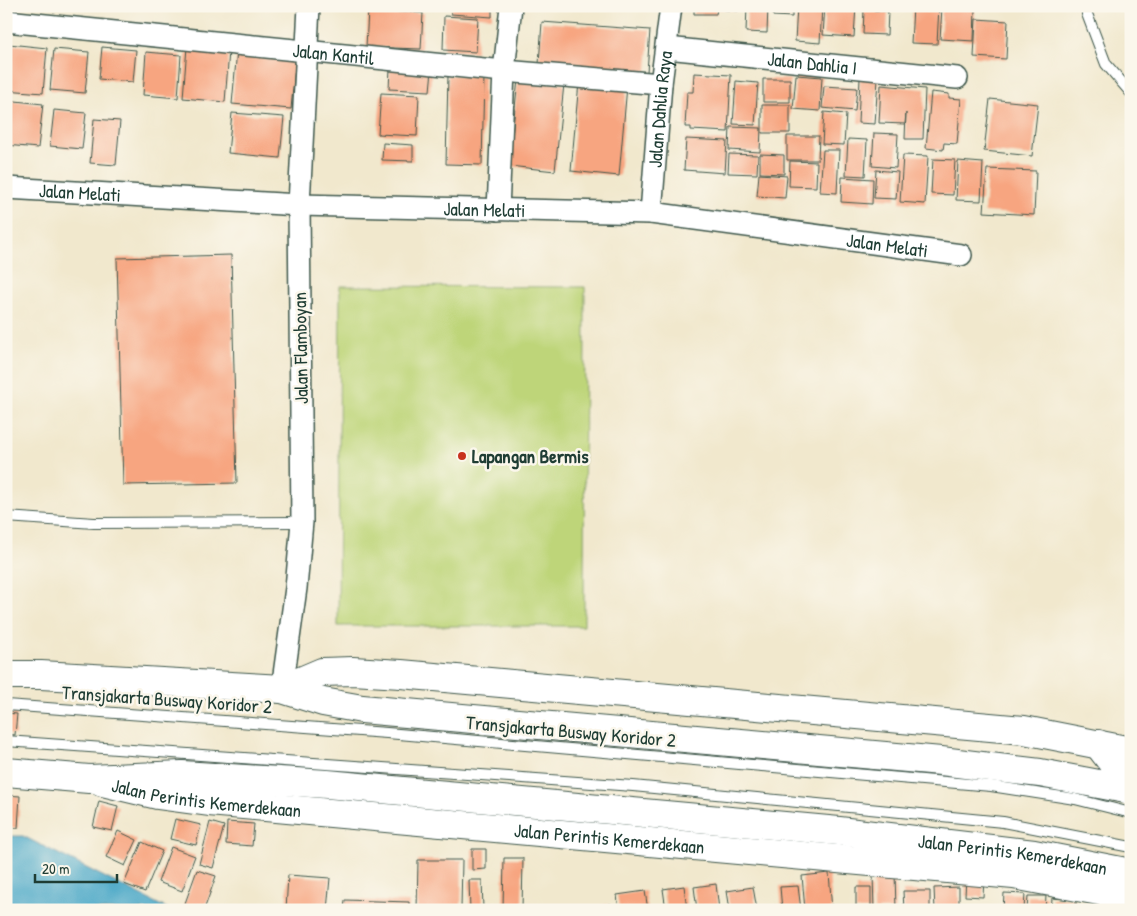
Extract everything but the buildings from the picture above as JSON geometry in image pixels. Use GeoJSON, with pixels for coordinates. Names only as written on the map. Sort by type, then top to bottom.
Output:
{"type":"FeatureCollection","features":[{"type":"Feature","properties":{"kind":"main road"},"geometry":{"type":"LineString","coordinates":[[6,668],[41,675]]}},
{"type":"Feature","properties":{"kind":"main road"},"geometry":{"type":"LineString","coordinates":[[282,689],[322,672],[401,674],[1014,729],[1131,751]]}},
{"type":"Feature","properties":{"kind":"main road"},"geometry":{"type":"LineString","coordinates":[[6,675],[41,675],[282,689],[323,702],[362,709],[941,760],[1040,773],[1131,789]]}},
{"type":"Feature","properties":{"kind":"main road"},"geometry":{"type":"LineString","coordinates":[[1098,744],[1131,789]]}},
{"type":"Feature","properties":{"kind":"main road","name":"Jalan Perintis Kemerdekaan"},"geometry":{"type":"LineString","coordinates":[[6,772],[88,779],[182,775],[347,786],[839,831],[1034,854],[1131,873]]}},
{"type":"Feature","properties":{"kind":"main road","name":"Jalan Perintis Kemerdekaan"},"geometry":{"type":"LineString","coordinates":[[88,779],[178,799],[1014,875],[1131,897]]}},
{"type":"Feature","properties":{"kind":"street","name":"Jalan Flamboyan"},"geometry":{"type":"LineString","coordinates":[[282,689],[296,588],[302,522],[299,204],[305,51],[309,6]]}},
{"type":"Feature","properties":{"kind":"street"},"geometry":{"type":"LineString","coordinates":[[498,210],[504,71],[511,6]]}},
{"type":"Feature","properties":{"kind":"street","name":"Jalan Dahlia Raya"},"geometry":{"type":"LineString","coordinates":[[651,213],[661,84],[671,6]]}},
{"type":"Feature","properties":{"kind":"street","name":"Jalan Kantil"},"geometry":{"type":"LineString","coordinates":[[6,20],[504,71],[661,84]]}},
{"type":"Feature","properties":{"kind":"street","name":"Jalan Dahlia I"},"geometry":{"type":"LineString","coordinates":[[667,48],[957,78]]}},
{"type":"Feature","properties":{"kind":"street","name":"Jalan Melati"},"geometry":{"type":"LineString","coordinates":[[6,188],[299,204],[651,213],[961,255]]}},
{"type":"Feature","properties":{"kind":"lane"},"geometry":{"type":"LineString","coordinates":[[1087,6],[1087,14],[1106,64],[1131,93]]}},
{"type":"Feature","properties":{"kind":"lane"},"geometry":{"type":"LineString","coordinates":[[6,516],[94,523],[302,522]]}},
{"type":"Feature","properties":{"kind":"lane","name":"Transjakarta Busway Koridor 2"},"geometry":{"type":"LineString","coordinates":[[6,705],[387,733],[991,786],[1074,799],[1131,813]]}},
{"type":"Feature","properties":{"kind":"lane"},"geometry":{"type":"LineString","coordinates":[[6,741],[653,788],[1003,822],[1131,847]]}},
{"type":"Feature","properties":{"kind":"green space","name":"Lapangan Bermis"},"geometry":{"type":"Polygon","coordinates":[[[340,286],[585,287],[584,626],[338,626],[340,286]]]}},
{"type":"Feature","properties":{"kind":"water"},"geometry":{"type":"Polygon","coordinates":[[[6,836],[23,836],[170,910],[22,910],[6,905],[6,836]]]}},
{"type":"Feature","properties":{"kind":"place","name":"Lapangan Bermis"},"geometry":{"type":"Point","coordinates":[462,456]}}]}
